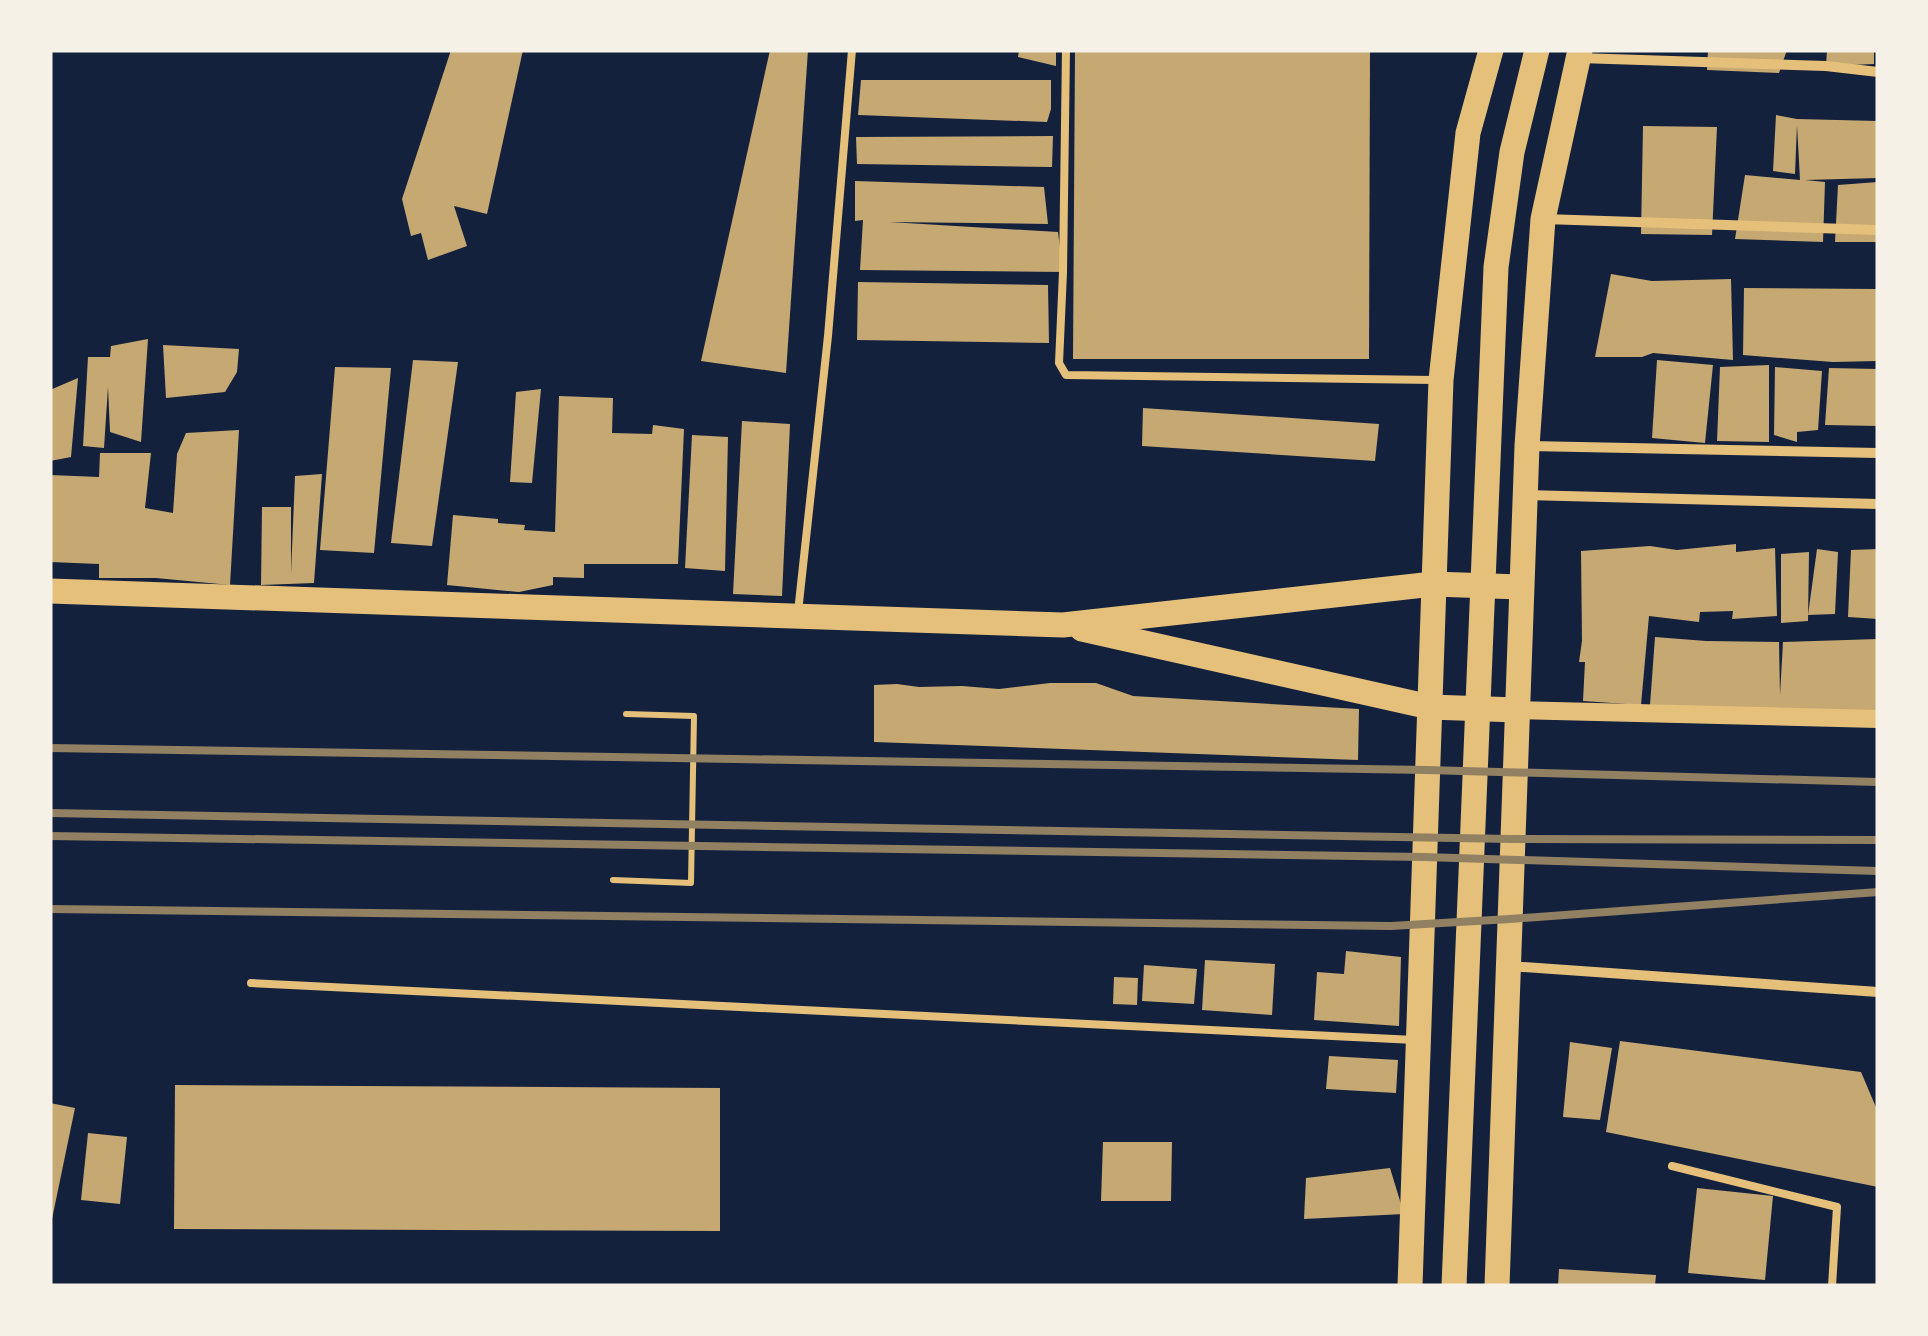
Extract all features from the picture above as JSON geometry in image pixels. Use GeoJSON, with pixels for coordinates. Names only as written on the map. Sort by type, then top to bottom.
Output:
{"type":"FeatureCollection","features":[{"type":"Feature","properties":{"kind":"main road"},"geometry":{"type":"LineString","coordinates":[[1410,1286],[1441,380],[1468,134],[1491,50]]}},
{"type":"Feature","properties":{"kind":"main road"},"geometry":{"type":"LineString","coordinates":[[1454,1286],[1496,267],[1512,152],[1537,50]]}},
{"type":"Feature","properties":{"kind":"main road"},"geometry":{"type":"LineString","coordinates":[[1497,1286],[1527,446],[1543,219],[1579,54]]}},
{"type":"Feature","properties":{"kind":"main road"},"geometry":{"type":"LineString","coordinates":[[50,592],[1062,625],[1433,584],[1520,586]]}},
{"type":"Feature","properties":{"kind":"main road"},"geometry":{"type":"LineString","coordinates":[[1062,625],[1430,707],[1517,710]]}},
{"type":"Feature","properties":{"kind":"street"},"geometry":{"type":"LineString","coordinates":[[1579,54],[1878,72]]}},
{"type":"Feature","properties":{"kind":"street"},"geometry":{"type":"LineString","coordinates":[[1543,219],[1878,230]]}},
{"type":"Feature","properties":{"kind":"street"},"geometry":{"type":"LineString","coordinates":[[1527,446],[1878,453]]}},
{"type":"Feature","properties":{"kind":"street"},"geometry":{"type":"LineString","coordinates":[[1524,495],[1878,504]]}},
{"type":"Feature","properties":{"kind":"street"},"geometry":{"type":"LineString","coordinates":[[1517,710],[1878,719]]}},
{"type":"Feature","properties":{"kind":"street"},"geometry":{"type":"LineString","coordinates":[[1508,966],[1878,992]]}},
{"type":"Feature","properties":{"kind":"lane"},"geometry":{"type":"LineString","coordinates":[[798,616],[828,336],[852,50]]}},
{"type":"Feature","properties":{"kind":"lane"},"geometry":{"type":"LineString","coordinates":[[1066,50],[1059,363],[1066,376],[1441,380]]}},
{"type":"Feature","properties":{"kind":"lane"},"geometry":{"type":"LineString","coordinates":[[251,983],[1418,1040]]}},
{"type":"Feature","properties":{"kind":"lane"},"geometry":{"type":"LineString","coordinates":[[1672,1166],[1837,1206],[1832,1286]]}},
{"type":"Feature","properties":{"kind":"path"},"geometry":{"type":"LineString","coordinates":[[614,880],[691,883],[694,716],[626,714]]}},
{"type":"Feature","properties":{"kind":"building"},"geometry":{"type":"Polygon","coordinates":[[[451,50],[523,50],[487,214],[454,206],[467,246],[428,260],[421,233],[411,236],[402,199],[451,50]]]}},
{"type":"Feature","properties":{"kind":"building"},"geometry":{"type":"Polygon","coordinates":[[[770,50],[808,50],[786,373],[701,361],[770,50]]]}},
{"type":"Feature","properties":{"kind":"building"},"geometry":{"type":"Polygon","coordinates":[[[1019,50],[1056,50],[1056,66],[1018,57],[1019,50]]]}},
{"type":"Feature","properties":{"kind":"building"},"geometry":{"type":"Polygon","coordinates":[[[1075,50],[1370,50],[1369,359],[1073,359],[1075,50]]]}},
{"type":"Feature","properties":{"kind":"building"},"geometry":{"type":"Polygon","coordinates":[[[1708,50],[1787,50],[1779,73],[1707,70],[1708,50]]]}},
{"type":"Feature","properties":{"kind":"building"},"geometry":{"type":"Polygon","coordinates":[[[1827,50],[1874,50],[1874,64],[1826,66],[1827,50]]]}},
{"type":"Feature","properties":{"kind":"building"},"geometry":{"type":"Polygon","coordinates":[[[861,80],[1051,80],[1051,109],[1047,122],[858,115],[861,80]]]}},
{"type":"Feature","properties":{"kind":"building"},"geometry":{"type":"Polygon","coordinates":[[[1776,115],[1878,121],[1878,178],[1805,180],[1825,182],[1823,242],[1735,239],[1745,175],[1800,180],[1797,125],[1795,174],[1773,171],[1776,115]]]}},
{"type":"Feature","properties":{"kind":"building"},"geometry":{"type":"Polygon","coordinates":[[[1643,126],[1717,127],[1712,235],[1641,234],[1643,126]]]}},
{"type":"Feature","properties":{"kind":"building"},"geometry":{"type":"Polygon","coordinates":[[[1053,136],[1052,167],[857,164],[856,137],[1053,136]]]}},
{"type":"Feature","properties":{"kind":"building"},"geometry":{"type":"Polygon","coordinates":[[[855,181],[1044,187],[1048,224],[889,222],[1058,232],[1063,272],[860,270],[863,220],[855,221],[855,181]]]}},
{"type":"Feature","properties":{"kind":"building"},"geometry":{"type":"Polygon","coordinates":[[[1878,182],[1878,242],[1835,242],[1838,185],[1878,182]]]}},
{"type":"Feature","properties":{"kind":"building"},"geometry":{"type":"Polygon","coordinates":[[[1611,274],[1652,281],[1731,279],[1733,360],[1653,353],[1642,357],[1595,357],[1611,274]]]}},
{"type":"Feature","properties":{"kind":"building"},"geometry":{"type":"Polygon","coordinates":[[[858,282],[1048,285],[1049,343],[857,340],[858,282]]]}},
{"type":"Feature","properties":{"kind":"building"},"geometry":{"type":"Polygon","coordinates":[[[1744,288],[1878,289],[1878,361],[1743,355],[1744,288]]]}},
{"type":"Feature","properties":{"kind":"building"},"geometry":{"type":"Polygon","coordinates":[[[148,339],[141,442],[110,432],[108,387],[104,448],[83,446],[88,357],[110,357],[111,346],[148,339]]]}},
{"type":"Feature","properties":{"kind":"building"},"geometry":{"type":"Polygon","coordinates":[[[163,345],[239,349],[237,372],[225,392],[166,398],[163,345]]]}},
{"type":"Feature","properties":{"kind":"building"},"geometry":{"type":"Polygon","coordinates":[[[413,360],[458,362],[432,546],[391,543],[413,360]]]}},
{"type":"Feature","properties":{"kind":"building"},"geometry":{"type":"Polygon","coordinates":[[[1657,360],[1713,365],[1705,443],[1652,438],[1657,360]]]}},
{"type":"Feature","properties":{"kind":"building"},"geometry":{"type":"Polygon","coordinates":[[[1769,365],[1769,442],[1717,441],[1720,367],[1769,365]]]}},
{"type":"Feature","properties":{"kind":"building"},"geometry":{"type":"Polygon","coordinates":[[[335,367],[391,368],[374,553],[320,550],[335,367]]]}},
{"type":"Feature","properties":{"kind":"building"},"geometry":{"type":"Polygon","coordinates":[[[1775,367],[1822,371],[1818,430],[1797,432],[1797,442],[1774,435],[1775,367]]]}},
{"type":"Feature","properties":{"kind":"building"},"geometry":{"type":"Polygon","coordinates":[[[1829,368],[1878,369],[1878,426],[1825,425],[1829,368]]]}},
{"type":"Feature","properties":{"kind":"building"},"geometry":{"type":"Polygon","coordinates":[[[78,378],[71,457],[50,461],[50,390],[78,378]]]}},
{"type":"Feature","properties":{"kind":"building"},"geometry":{"type":"Polygon","coordinates":[[[541,389],[532,483],[510,482],[516,392],[541,389]]]}},
{"type":"Feature","properties":{"kind":"building"},"geometry":{"type":"Polygon","coordinates":[[[559,396],[613,398],[612,433],[652,434],[653,425],[684,429],[678,564],[584,564],[584,578],[553,577],[553,585],[519,592],[447,585],[453,515],[498,519],[498,523],[525,525],[524,530],[555,532],[559,396]]]}},
{"type":"Feature","properties":{"kind":"building"},"geometry":{"type":"Polygon","coordinates":[[[1143,408],[1379,424],[1375,461],[1142,446],[1143,408]]]}},
{"type":"Feature","properties":{"kind":"building"},"geometry":{"type":"Polygon","coordinates":[[[742,421],[790,424],[782,596],[733,594],[742,421]]]}},
{"type":"Feature","properties":{"kind":"building"},"geometry":{"type":"Polygon","coordinates":[[[239,430],[230,585],[156,578],[99,578],[99,564],[50,562],[50,475],[99,477],[100,453],[151,453],[145,508],[173,513],[177,454],[186,433],[239,430]]]}},
{"type":"Feature","properties":{"kind":"building"},"geometry":{"type":"Polygon","coordinates":[[[692,435],[728,437],[725,571],[685,568],[692,435]]]}},
{"type":"Feature","properties":{"kind":"building"},"geometry":{"type":"Polygon","coordinates":[[[322,474],[314,583],[261,585],[262,507],[291,507],[291,574],[295,476],[322,474]]]}},
{"type":"Feature","properties":{"kind":"building"},"geometry":{"type":"Polygon","coordinates":[[[1736,544],[1736,552],[1775,548],[1777,616],[1732,619],[1733,611],[1700,612],[1699,622],[1649,616],[1641,705],[1583,701],[1585,662],[1579,662],[1581,551],[1650,546],[1677,550],[1736,544]]]}},
{"type":"Feature","properties":{"kind":"building"},"geometry":{"type":"Polygon","coordinates":[[[1817,549],[1838,552],[1835,614],[1808,615],[1817,549]]]}},
{"type":"Feature","properties":{"kind":"building"},"geometry":{"type":"Polygon","coordinates":[[[1878,549],[1878,619],[1848,617],[1851,550],[1878,549]]]}},
{"type":"Feature","properties":{"kind":"building"},"geometry":{"type":"Polygon","coordinates":[[[1809,552],[1808,621],[1781,623],[1781,554],[1809,552]]]}},
{"type":"Feature","properties":{"kind":"building"},"geometry":{"type":"Polygon","coordinates":[[[1655,637],[1779,642],[1780,695],[1783,642],[1878,639],[1878,712],[1650,705],[1655,637]]]}},
{"type":"Feature","properties":{"kind":"building"},"geometry":{"type":"Polygon","coordinates":[[[1096,683],[1133,696],[1359,709],[1358,760],[874,742],[874,685],[999,689],[1096,683]]]}},
{"type":"Feature","properties":{"kind":"building"},"geometry":{"type":"Polygon","coordinates":[[[1346,951],[1401,957],[1399,1026],[1314,1020],[1317,972],[1344,974],[1346,951]]]}},
{"type":"Feature","properties":{"kind":"building"},"geometry":{"type":"Polygon","coordinates":[[[1205,960],[1275,964],[1272,1015],[1202,1010],[1205,960]]]}},
{"type":"Feature","properties":{"kind":"building"},"geometry":{"type":"Polygon","coordinates":[[[1144,965],[1197,969],[1194,1004],[1142,1001],[1144,965]]]}},
{"type":"Feature","properties":{"kind":"building"},"geometry":{"type":"Polygon","coordinates":[[[1114,977],[1138,978],[1137,1005],[1113,1004],[1114,977]]]}},
{"type":"Feature","properties":{"kind":"building"},"geometry":{"type":"Polygon","coordinates":[[[1620,1041],[1861,1072],[1878,1112],[1878,1187],[1606,1132],[1620,1041]]]}},
{"type":"Feature","properties":{"kind":"building"},"geometry":{"type":"Polygon","coordinates":[[[1570,1042],[1612,1048],[1600,1120],[1563,1117],[1570,1042]]]}},
{"type":"Feature","properties":{"kind":"building"},"geometry":{"type":"Polygon","coordinates":[[[1329,1056],[1398,1060],[1396,1093],[1326,1089],[1329,1056]]]}},
{"type":"Feature","properties":{"kind":"building"},"geometry":{"type":"Polygon","coordinates":[[[175,1085],[720,1088],[720,1231],[174,1229],[175,1085]]]}},
{"type":"Feature","properties":{"kind":"building"},"geometry":{"type":"Polygon","coordinates":[[[50,1103],[75,1108],[52,1219],[50,1219],[50,1103]]]}},
{"type":"Feature","properties":{"kind":"building"},"geometry":{"type":"Polygon","coordinates":[[[88,1133],[127,1137],[120,1204],[81,1200],[88,1133]]]}},
{"type":"Feature","properties":{"kind":"building"},"geometry":{"type":"Polygon","coordinates":[[[1103,1142],[1172,1142],[1171,1201],[1101,1201],[1103,1142]]]}},
{"type":"Feature","properties":{"kind":"building"},"geometry":{"type":"Polygon","coordinates":[[[1390,1168],[1404,1214],[1304,1219],[1306,1178],[1390,1168]]]}},
{"type":"Feature","properties":{"kind":"building"},"geometry":{"type":"Polygon","coordinates":[[[1697,1188],[1773,1196],[1765,1280],[1688,1273],[1697,1188]]]}},
{"type":"Feature","properties":{"kind":"building"},"geometry":{"type":"Polygon","coordinates":[[[1559,1269],[1656,1275],[1655,1286],[1558,1286],[1559,1269]]]}},
{"type":"Feature","properties":{"kind":"railway"},"geometry":{"type":"LineString","coordinates":[[50,748],[1427,770],[1878,782]]}},
{"type":"Feature","properties":{"kind":"railway"},"geometry":{"type":"LineString","coordinates":[[50,813],[1512,839],[1878,840]]}},
{"type":"Feature","properties":{"kind":"railway"},"geometry":{"type":"LineString","coordinates":[[50,836],[1424,857],[1878,871]]}},
{"type":"Feature","properties":{"kind":"railway"},"geometry":{"type":"LineString","coordinates":[[50,909],[1391,926],[1878,892]]}}]}
